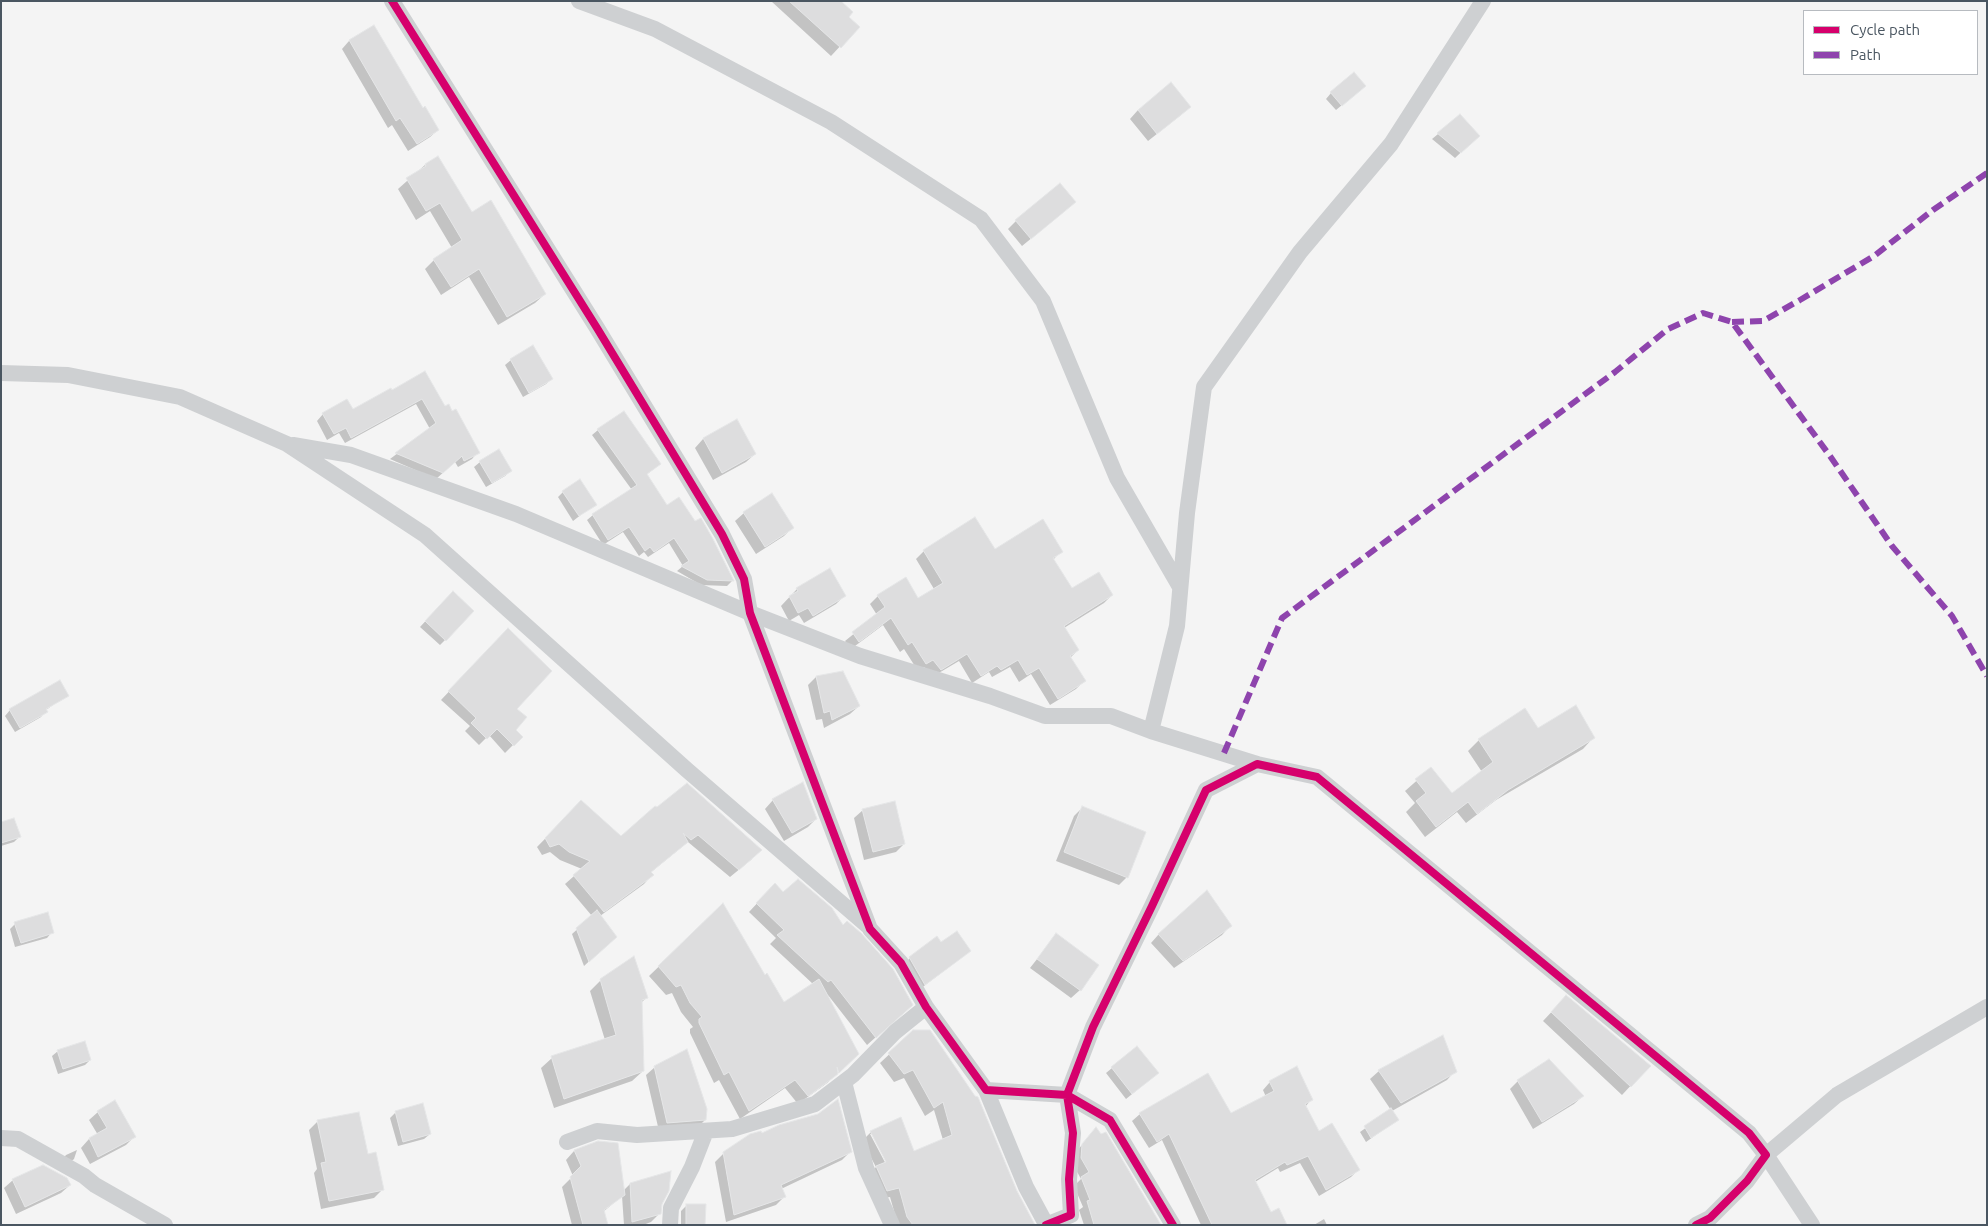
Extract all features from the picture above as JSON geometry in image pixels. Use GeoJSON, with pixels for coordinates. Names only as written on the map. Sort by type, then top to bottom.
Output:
{"type":"FeatureCollection","features":[{"type":"Feature","properties":{"kind":"street"},"geometry":{"type":"LineString","coordinates":[[392,1],[597,328],[722,534],[744,579],[750,613],[870,929]]}},
{"type":"Feature","properties":{"kind":"street"},"geometry":{"type":"LineString","coordinates":[[578,1],[655,29],[831,122],[981,219],[1043,302],[1117,478],[1180,587]]}},
{"type":"Feature","properties":{"kind":"street"},"geometry":{"type":"LineString","coordinates":[[1151,731],[1177,626],[1187,513],[1204,387],[1300,252],[1391,144],[1483,1]]}},
{"type":"Feature","properties":{"kind":"street"},"geometry":{"type":"LineString","coordinates":[[1,373],[68,375],[180,397],[287,444],[425,535],[687,770],[870,929],[901,963],[926,1007],[986,1090],[1026,1187],[1046,1224],[1071,1216],[1068,1179],[1073,1133],[1067,1095],[1093,1026],[1206,790],[1257,764]]}},
{"type":"Feature","properties":{"kind":"street"},"geometry":{"type":"LineString","coordinates":[[287,444],[351,455],[516,514],[750,613],[860,656],[990,696],[1045,716],[1111,716],[1151,731],[1257,764],[1317,777],[1749,1133],[1766,1155],[1812,1225]]}},
{"type":"Feature","properties":{"kind":"street"},"geometry":{"type":"LineString","coordinates":[[567,1142],[597,1131],[637,1135],[732,1129],[815,1104],[853,1075],[895,1032],[926,1007]]}},
{"type":"Feature","properties":{"kind":"street"},"geometry":{"type":"LineString","coordinates":[[1696,1225],[1710,1218],[1747,1181],[1766,1155],[1838,1095],[1987,1007]]}},
{"type":"Feature","properties":{"kind":"street"},"geometry":{"type":"LineString","coordinates":[[844,1082],[866,1168],[892,1225]]}},
{"type":"Feature","properties":{"kind":"street"},"geometry":{"type":"LineString","coordinates":[[986,1090],[1067,1095],[1110,1120],[1173,1225]]}},
{"type":"Feature","properties":{"kind":"street"},"geometry":{"type":"LineString","coordinates":[[670,1225],[671,1208],[692,1167],[706,1130]]}},
{"type":"Feature","properties":{"kind":"street"},"geometry":{"type":"LineString","coordinates":[[1,1138],[18,1139],[165,1225]]}},
{"type":"Feature","properties":{"kind":"building"},"geometry":{"type":"Polygon","coordinates":[[[789,1],[841,1],[853,12],[849,17],[860,27],[841,48],[789,1]]]}},
{"type":"Feature","properties":{"kind":"building"},"geometry":{"type":"Polygon","coordinates":[[[374,25],[423,108],[425,106],[439,130],[417,144],[400,118],[396,121],[349,40],[374,25]]]}},
{"type":"Feature","properties":{"kind":"building"},"geometry":{"type":"Polygon","coordinates":[[[1354,72],[1366,86],[1342,106],[1330,92],[1354,72]]]}},
{"type":"Feature","properties":{"kind":"building"},"geometry":{"type":"Polygon","coordinates":[[[1171,82],[1191,107],[1157,134],[1138,110],[1171,82]]]}},
{"type":"Feature","properties":{"kind":"building"},"geometry":{"type":"Polygon","coordinates":[[[1460,114],[1480,136],[1461,153],[1437,133],[1460,114]]]}},
{"type":"Feature","properties":{"kind":"building"},"geometry":{"type":"Polygon","coordinates":[[[438,156],[472,212],[491,200],[546,294],[507,317],[479,269],[451,287],[433,259],[462,240],[440,203],[426,211],[406,178],[438,156]]]}},
{"type":"Feature","properties":{"kind":"building"},"geometry":{"type":"Polygon","coordinates":[[[1060,183],[1076,202],[1031,239],[1015,220],[1060,183]]]}},
{"type":"Feature","properties":{"kind":"building"},"geometry":{"type":"Polygon","coordinates":[[[533,345],[553,379],[529,393],[510,359],[533,345]]]}},
{"type":"Feature","properties":{"kind":"building"},"geometry":{"type":"Polygon","coordinates":[[[425,371],[445,406],[449,404],[452,411],[456,409],[480,453],[464,461],[462,456],[443,473],[395,453],[436,423],[422,399],[351,438],[346,428],[334,434],[322,413],[347,399],[353,409],[425,371]]]}},
{"type":"Feature","properties":{"kind":"building"},"geometry":{"type":"Polygon","coordinates":[[[624,411],[661,464],[647,474],[667,505],[679,497],[695,521],[701,518],[734,581],[707,580],[681,566],[689,561],[674,538],[654,552],[650,547],[645,551],[629,527],[608,540],[592,514],[637,485],[597,429],[624,411]]]}},
{"type":"Feature","properties":{"kind":"building"},"geometry":{"type":"Polygon","coordinates":[[[737,419],[756,454],[722,473],[703,438],[737,419]]]}},
{"type":"Feature","properties":{"kind":"building"},"geometry":{"type":"Polygon","coordinates":[[[499,449],[512,471],[492,483],[479,461],[499,449]]]}},
{"type":"Feature","properties":{"kind":"building"},"geometry":{"type":"Polygon","coordinates":[[[580,479],[597,505],[579,516],[562,491],[580,479]]]}},
{"type":"Feature","properties":{"kind":"building"},"geometry":{"type":"Polygon","coordinates":[[[772,493],[794,528],[765,547],[743,512],[772,493]]]}},
{"type":"Feature","properties":{"kind":"building"},"geometry":{"type":"Polygon","coordinates":[[[975,517],[995,549],[1043,519],[1063,552],[1053,558],[1072,588],[1099,572],[1113,595],[1064,626],[1079,650],[1070,656],[1086,681],[1058,699],[1039,668],[1027,675],[1018,660],[1001,670],[997,666],[981,676],[967,654],[941,670],[933,660],[926,664],[912,642],[908,645],[891,618],[859,642],[852,632],[885,607],[877,595],[906,577],[918,598],[943,583],[923,550],[975,517]]]}},
{"type":"Feature","properties":{"kind":"building"},"geometry":{"type":"Polygon","coordinates":[[[830,568],[846,596],[813,616],[808,608],[798,613],[789,596],[798,591],[796,588],[830,568]]]}},
{"type":"Feature","properties":{"kind":"building"},"geometry":{"type":"Polygon","coordinates":[[[453,591],[474,611],[446,641],[425,621],[453,591]]]}},
{"type":"Feature","properties":{"kind":"building"},"geometry":{"type":"Polygon","coordinates":[[[508,628],[552,671],[517,709],[527,717],[516,730],[523,737],[514,746],[497,729],[487,739],[471,723],[476,718],[448,691],[508,628]]]}},
{"type":"Feature","properties":{"kind":"building"},"geometry":{"type":"Polygon","coordinates":[[[843,671],[860,706],[832,720],[830,711],[824,713],[816,676],[843,671]]]}},
{"type":"Feature","properties":{"kind":"building"},"geometry":{"type":"Polygon","coordinates":[[[60,680],[69,696],[46,709],[48,712],[20,728],[9,709],[60,680]]]}},
{"type":"Feature","properties":{"kind":"building"},"geometry":{"type":"Polygon","coordinates":[[[1576,705],[1595,738],[1508,790],[1477,814],[1468,802],[1436,827],[1416,801],[1426,793],[1415,779],[1431,767],[1452,793],[1493,762],[1478,739],[1525,708],[1538,728],[1576,705]]]}},
{"type":"Feature","properties":{"kind":"building"},"geometry":{"type":"Polygon","coordinates":[[[803,782],[817,819],[792,833],[772,799],[803,782]]]}},
{"type":"Feature","properties":{"kind":"building"},"geometry":{"type":"Polygon","coordinates":[[[687,783],[762,850],[739,870],[698,835],[691,840],[683,833],[688,842],[651,872],[654,875],[604,912],[573,875],[590,861],[569,852],[559,844],[550,847],[545,838],[581,800],[621,836],[655,806],[657,807],[687,783]]]}},
{"type":"Feature","properties":{"kind":"building"},"geometry":{"type":"Polygon","coordinates":[[[895,801],[905,844],[873,852],[862,809],[895,801]]]}},
{"type":"Feature","properties":{"kind":"building"},"geometry":{"type":"Polygon","coordinates":[[[1082,806],[1146,832],[1128,878],[1064,852],[1082,806]]]}},
{"type":"Feature","properties":{"kind":"building"},"geometry":{"type":"Polygon","coordinates":[[[14,818],[21,837],[1,843],[1,822],[14,818]]]}},
{"type":"Feature","properties":{"kind":"building"},"geometry":{"type":"Polygon","coordinates":[[[798,879],[832,908],[843,925],[847,921],[861,933],[893,969],[913,1005],[876,1038],[831,980],[828,982],[777,935],[784,930],[756,903],[775,883],[783,892],[798,879]]]}},
{"type":"Feature","properties":{"kind":"building"},"geometry":{"type":"Polygon","coordinates":[[[1207,890],[1232,926],[1183,961],[1158,934],[1207,890]]]}},
{"type":"Feature","properties":{"kind":"building"},"geometry":{"type":"Polygon","coordinates":[[[723,903],[765,975],[767,973],[784,1002],[819,979],[859,1054],[839,1073],[837,1067],[838,1074],[808,1096],[795,1080],[749,1111],[729,1072],[724,1075],[699,1023],[699,1019],[702,1017],[690,1003],[681,985],[676,987],[658,966],[723,903]]]}},
{"type":"Feature","properties":{"kind":"building"},"geometry":{"type":"Polygon","coordinates":[[[597,910],[617,937],[589,962],[576,928],[597,910]]]}},
{"type":"Feature","properties":{"kind":"building"},"geometry":{"type":"Polygon","coordinates":[[[48,912],[54,933],[21,943],[14,922],[48,912]]]}},
{"type":"Feature","properties":{"kind":"building"},"geometry":{"type":"Polygon","coordinates":[[[957,931],[971,951],[925,985],[909,957],[937,936],[941,942],[957,931]]]}},
{"type":"Feature","properties":{"kind":"building"},"geometry":{"type":"Polygon","coordinates":[[[1056,933],[1099,965],[1081,991],[1037,959],[1056,933]]]}},
{"type":"Feature","properties":{"kind":"building"},"geometry":{"type":"Polygon","coordinates":[[[634,956],[648,998],[642,1000],[644,1071],[564,1099],[551,1056],[616,1035],[600,979],[634,956]]]}},
{"type":"Feature","properties":{"kind":"building"},"geometry":{"type":"Polygon","coordinates":[[[1566,995],[1651,1066],[1631,1087],[1551,1012],[1566,995]]]}},
{"type":"Feature","properties":{"kind":"building"},"geometry":{"type":"Polygon","coordinates":[[[913,1030],[930,1030],[975,1096],[978,1097],[1017,1191],[1035,1225],[913,1225],[907,1217],[899,1188],[887,1191],[876,1166],[886,1162],[870,1131],[901,1117],[914,1151],[952,1135],[943,1102],[934,1108],[913,1070],[904,1074],[888,1053],[913,1030]]]}},
{"type":"Feature","properties":{"kind":"building"},"geometry":{"type":"Polygon","coordinates":[[[1443,1035],[1457,1072],[1401,1103],[1378,1070],[1443,1035]]]}},
{"type":"Feature","properties":{"kind":"building"},"geometry":{"type":"Polygon","coordinates":[[[85,1041],[91,1060],[63,1069],[57,1050],[85,1041]]]}},
{"type":"Feature","properties":{"kind":"building"},"geometry":{"type":"Polygon","coordinates":[[[1137,1046],[1159,1073],[1132,1094],[1111,1067],[1137,1046]]]}},
{"type":"Feature","properties":{"kind":"building"},"geometry":{"type":"Polygon","coordinates":[[[687,1049],[707,1109],[706,1120],[667,1123],[654,1066],[687,1049]]]}},
{"type":"Feature","properties":{"kind":"building"},"geometry":{"type":"Polygon","coordinates":[[[1549,1059],[1584,1096],[1542,1122],[1517,1080],[1549,1059]]]}},
{"type":"Feature","properties":{"kind":"building"},"geometry":{"type":"Polygon","coordinates":[[[1297,1066],[1313,1100],[1305,1104],[1319,1131],[1332,1123],[1360,1170],[1326,1190],[1308,1156],[1287,1165],[1285,1162],[1255,1180],[1271,1212],[1279,1208],[1287,1225],[1212,1225],[1169,1134],[1157,1142],[1139,1113],[1208,1073],[1231,1113],[1274,1091],[1269,1081],[1297,1066]]]}},
{"type":"Feature","properties":{"kind":"building"},"geometry":{"type":"Polygon","coordinates":[[[838,1099],[852,1152],[781,1185],[786,1197],[734,1215],[723,1152],[750,1134],[761,1131],[762,1133],[779,1125],[818,1114],[838,1099]]]}},
{"type":"Feature","properties":{"kind":"building"},"geometry":{"type":"Polygon","coordinates":[[[115,1100],[136,1137],[98,1157],[89,1138],[107,1128],[97,1111],[115,1100]]]}},
{"type":"Feature","properties":{"kind":"building"},"geometry":{"type":"Polygon","coordinates":[[[423,1103],[431,1134],[403,1142],[395,1111],[423,1103]]]}},
{"type":"Feature","properties":{"kind":"building"},"geometry":{"type":"Polygon","coordinates":[[[1391,1108],[1399,1120],[1371,1138],[1364,1126],[1391,1108]]]}},
{"type":"Feature","properties":{"kind":"building"},"geometry":{"type":"Polygon","coordinates":[[[359,1112],[368,1154],[376,1152],[384,1190],[329,1201],[321,1163],[326,1162],[317,1120],[359,1112]]]}},
{"type":"Feature","properties":{"kind":"building"},"geometry":{"type":"Polygon","coordinates":[[[1096,1127],[1101,1134],[1106,1132],[1161,1225],[1094,1225],[1087,1201],[1090,1200],[1081,1177],[1089,1172],[1081,1158],[1082,1144],[1096,1127]]]}},
{"type":"Feature","properties":{"kind":"building"},"geometry":{"type":"Polygon","coordinates":[[[598,1141],[618,1143],[625,1195],[604,1210],[608,1225],[583,1225],[570,1177],[581,1166],[574,1150],[598,1141]]]}},
{"type":"Feature","properties":{"kind":"building"},"geometry":{"type":"Polygon","coordinates":[[[43,1165],[67,1178],[71,1185],[25,1207],[12,1179],[43,1165]]]}},
{"type":"Feature","properties":{"kind":"building"},"geometry":{"type":"Polygon","coordinates":[[[671,1171],[669,1191],[662,1204],[661,1214],[632,1222],[630,1183],[671,1171]]]}},
{"type":"Feature","properties":{"kind":"building"},"geometry":{"type":"Polygon","coordinates":[[[686,1204],[706,1204],[705,1225],[686,1225],[686,1204]]]}},
{"type":"Feature","properties":{"kind":"marked path"},"geometry":{"type":"LineString","coordinates":[[1732,322],[1763,321],[1800,300],[1874,256],[1933,210],[1987,173]]}},
{"type":"Feature","properties":{"kind":"marked path"},"geometry":{"type":"LineString","coordinates":[[1224,753],[1282,618],[1615,372],[1668,329],[1703,313],[1732,322],[1830,456],[1892,546],[1952,616],[1987,676]]}},
{"type":"Feature","properties":{"kind":"cycle path"},"geometry":{"type":"LineString","coordinates":[[392,1],[597,328],[722,534],[744,579],[750,613],[870,929],[901,963],[926,1007],[986,1090],[1067,1095],[1110,1120],[1173,1225]]}},
{"type":"Feature","properties":{"kind":"cycle path"},"geometry":{"type":"LineString","coordinates":[[1046,1225],[1071,1215],[1069,1179],[1073,1133],[1067,1095],[1093,1027],[1206,790],[1257,764],[1317,777],[1749,1133],[1766,1155],[1747,1181],[1710,1218],[1696,1225]]}}]}
